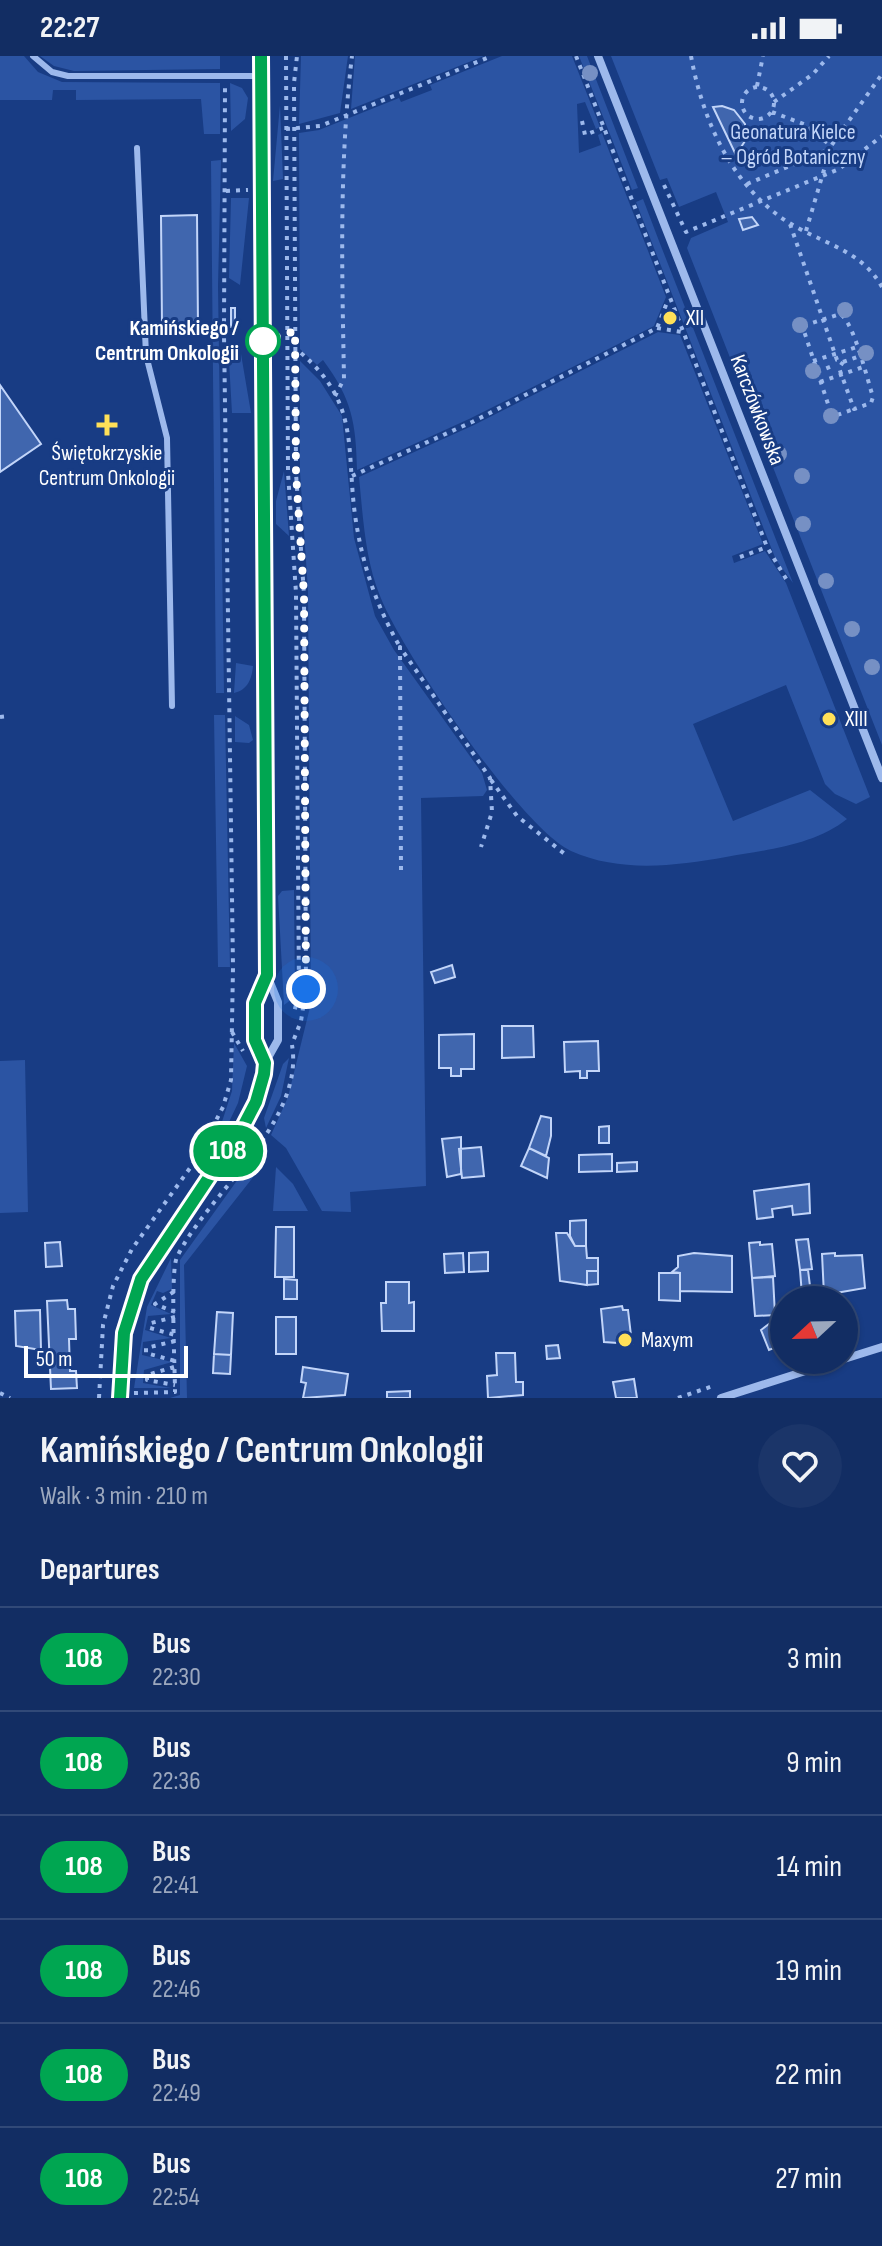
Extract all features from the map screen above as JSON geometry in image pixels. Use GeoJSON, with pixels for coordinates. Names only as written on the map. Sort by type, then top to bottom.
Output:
{"type":"FeatureCollection","features":[{"type":"Feature","properties":{"kind":"street"},"geometry":{"type":"LineString","coordinates":[[120,1398],[124,1333],[141,1279],[244,1125],[256,1102],[265,1063],[278,1040],[278,1002],[267,975],[261,56]]}},
{"type":"Feature","properties":{"kind":"street","name":"Karczówkowska"},"geometry":{"type":"LineString","coordinates":[[598,56],[882,778]]}},
{"type":"Feature","properties":{"kind":"street"},"geometry":{"type":"LineString","coordinates":[[265,1063],[255,1040],[255,1003],[267,975]]}},
{"type":"Feature","properties":{"kind":"street"},"geometry":{"type":"LineString","coordinates":[[858,1354],[882,1347]]}},
{"type":"Feature","properties":{"kind":"street"},"geometry":{"type":"LineString","coordinates":[[721,1398],[795,1374]]}},
{"type":"Feature","properties":{"kind":"lane"},"geometry":{"type":"LineString","coordinates":[[33,56],[52,72],[68,76],[261,76]]}},
{"type":"Feature","properties":{"kind":"lane"},"geometry":{"type":"LineString","coordinates":[[137,148],[146,355],[167,438],[172,706]]}},
{"type":"Feature","properties":{"kind":"path"},"geometry":{"type":"LineString","coordinates":[[297,56],[294,129],[296,473],[304,595],[304,1010]]}},
{"type":"Feature","properties":{"kind":"path"},"geometry":{"type":"LineString","coordinates":[[335,396],[344,379],[340,199],[352,56]]}},
{"type":"Feature","properties":{"kind":"path"},"geometry":{"type":"LineString","coordinates":[[286,129],[320,126],[492,56]]}},
{"type":"Feature","properties":{"kind":"path"},"geometry":{"type":"LineString","coordinates":[[576,56],[767,547],[790,584]]}},
{"type":"Feature","properties":{"kind":"path"},"geometry":{"type":"LineString","coordinates":[[691,56],[697,91],[710,128],[747,184],[790,224],[851,252],[867,266],[881,285]]}},
{"type":"Feature","properties":{"kind":"path"},"geometry":{"type":"LineString","coordinates":[[757,86],[768,90],[774,102],[772,112],[759,120],[745,112],[743,97],[757,86],[763,56]]}},
{"type":"Feature","properties":{"kind":"path"},"geometry":{"type":"LineString","coordinates":[[774,102],[813,74],[829,56]]}},
{"type":"Feature","properties":{"kind":"path"},"geometry":{"type":"LineString","coordinates":[[806,232],[830,148],[882,74]]}},
{"type":"Feature","properties":{"kind":"path"},"geometry":{"type":"LineString","coordinates":[[99,1398],[102,1332],[111,1292],[132,1249],[195,1161],[223,1107],[231,1080],[233,967],[223,288],[225,76]]}},
{"type":"Feature","properties":{"kind":"path"},"geometry":{"type":"LineString","coordinates":[[772,112],[806,125],[830,148]]}},
{"type":"Feature","properties":{"kind":"path"},"geometry":{"type":"LineString","coordinates":[[582,121],[585,135],[604,128]]}},
{"type":"Feature","properties":{"kind":"path"},"geometry":{"type":"LineString","coordinates":[[662,186],[667,184],[686,232],[839,169],[882,136]]}},
{"type":"Feature","properties":{"kind":"path"},"geometry":{"type":"LineString","coordinates":[[747,184],[830,148]]}},
{"type":"Feature","properties":{"kind":"path"},"geometry":{"type":"LineString","coordinates":[[226,191],[248,190]]}},
{"type":"Feature","properties":{"kind":"path"},"geometry":{"type":"LineString","coordinates":[[273,190],[286,190]]}},
{"type":"Feature","properties":{"kind":"path"},"geometry":{"type":"LineString","coordinates":[[790,224],[836,357],[843,362]]}},
{"type":"Feature","properties":{"kind":"path"},"geometry":{"type":"LineString","coordinates":[[657,328],[668,298]]}},
{"type":"Feature","properties":{"kind":"path"},"geometry":{"type":"LineString","coordinates":[[840,314],[847,318],[857,347],[873,397],[871,403],[837,415],[830,410],[820,382],[804,331],[806,325],[840,314]]}},
{"type":"Feature","properties":{"kind":"path"},"geometry":{"type":"LineString","coordinates":[[352,476],[472,422],[657,328],[682,332]]}},
{"type":"Feature","properties":{"kind":"path"},"geometry":{"type":"LineString","coordinates":[[813,361],[836,357],[857,347]]}},
{"type":"Feature","properties":{"kind":"path"},"geometry":{"type":"LineString","coordinates":[[301,353],[335,396],[351,431],[352,476],[366,570],[374,601],[400,647],[517,816],[566,855]]}},
{"type":"Feature","properties":{"kind":"path"},"geometry":{"type":"LineString","coordinates":[[839,368],[843,362],[860,356]]}},
{"type":"Feature","properties":{"kind":"path"},"geometry":{"type":"LineString","coordinates":[[832,366],[836,357]]}},
{"type":"Feature","properties":{"kind":"path"},"geometry":{"type":"LineString","coordinates":[[817,372],[832,366],[839,368],[854,409]]}},
{"type":"Feature","properties":{"kind":"path"},"geometry":{"type":"LineString","coordinates":[[820,382],[863,367]]}},
{"type":"Feature","properties":{"kind":"path"},"geometry":{"type":"LineString","coordinates":[[740,557],[767,547]]}},
{"type":"Feature","properties":{"kind":"path"},"geometry":{"type":"LineString","coordinates":[[400,647],[401,870]]}},
{"type":"Feature","properties":{"kind":"path"},"geometry":{"type":"LineString","coordinates":[[0,717],[9,716]]}},
{"type":"Feature","properties":{"kind":"path"},"geometry":{"type":"LineString","coordinates":[[481,847],[492,812],[490,778]]}},
{"type":"Feature","properties":{"kind":"path"},"geometry":{"type":"LineString","coordinates":[[175,1291],[155,1304],[175,1314]]}},
{"type":"Feature","properties":{"kind":"path"},"geometry":{"type":"LineString","coordinates":[[133,1393],[157,1395],[175,1392],[175,1303]]}},
{"type":"Feature","properties":{"kind":"path"},"geometry":{"type":"LineString","coordinates":[[175,1314],[151,1323],[150,1328],[175,1338]]}},
{"type":"Feature","properties":{"kind":"path"},"geometry":{"type":"LineString","coordinates":[[175,1338],[146,1348],[146,1353],[175,1364]]}},
{"type":"Feature","properties":{"kind":"path"},"geometry":{"type":"LineString","coordinates":[[175,1364],[147,1375],[147,1380],[175,1385]]}},
{"type":"Feature","properties":{"kind":"path"},"geometry":{"type":"LineString","coordinates":[[0,1393],[10,1398]]}},
{"type":"Feature","properties":{"kind":"green space"},"geometry":{"type":"Polygon","coordinates":[[[0,56],[24,56],[38,72],[62,82],[220,83],[220,134],[204,134],[201,99],[76,100],[76,90],[53,90],[52,100],[0,100],[0,56]]]}},
{"type":"Feature","properties":{"kind":"green space"},"geometry":{"type":"Polygon","coordinates":[[[40,56],[220,56],[220,69],[74,71],[54,66],[40,56]]]}},
{"type":"Feature","properties":{"kind":"green space"},"geometry":{"type":"Polygon","coordinates":[[[301,56],[348,56],[340,113],[299,124],[301,56]]]}},
{"type":"Feature","properties":{"kind":"green space"},"geometry":{"type":"Polygon","coordinates":[[[355,56],[484,56],[351,109],[355,56]]]}},
{"type":"Feature","properties":{"kind":"green space"},"geometry":{"type":"Polygon","coordinates":[[[502,56],[572,56],[600,127],[596,129],[585,102],[577,104],[579,153],[601,145],[598,135],[602,133],[666,297],[654,326],[469,419],[357,470],[353,425],[340,387],[323,360],[317,365],[300,349],[299,133],[319,130],[399,98],[401,102],[432,90],[430,85],[502,56]]]}},
{"type":"Feature","properties":{"kind":"green space"},"geometry":{"type":"Polygon","coordinates":[[[579,56],[587,56],[638,188],[632,190],[579,56]]]}},
{"type":"Feature","properties":{"kind":"green space","name":"Geonatura Kielce – Ogród Botaniczny"},"geometry":{"type":"Polygon","coordinates":[[[611,56],[882,56],[882,745],[687,248],[691,238],[728,222],[716,192],[679,207],[667,178],[660,180],[611,56]]]}},
{"type":"Feature","properties":{"kind":"green space"},"geometry":{"type":"Polygon","coordinates":[[[230,83],[242,88],[248,98],[245,119],[231,131],[230,83]]]}},
{"type":"Feature","properties":{"kind":"green space"},"geometry":{"type":"Polygon","coordinates":[[[280,105],[283,179],[273,181],[280,105]]]}},
{"type":"Feature","properties":{"kind":"green space"},"geometry":{"type":"Polygon","coordinates":[[[221,160],[218,286],[224,693],[216,693],[211,161],[221,160]]]}},
{"type":"Feature","properties":{"kind":"green space"},"geometry":{"type":"Polygon","coordinates":[[[231,198],[249,198],[240,285],[229,278],[231,198]]]}},
{"type":"Feature","properties":{"kind":"green space"},"geometry":{"type":"Polygon","coordinates":[[[643,199],[793,583],[776,560],[636,202],[643,199]]]}},
{"type":"Feature","properties":{"kind":"green space"},"geometry":{"type":"Polygon","coordinates":[[[658,332],[680,335],[763,544],[732,556],[734,563],[765,551],[786,583],[870,797],[856,804],[835,794],[825,784],[786,685],[693,724],[733,821],[810,790],[847,819],[820,835],[773,849],[648,866],[590,858],[571,851],[549,836],[523,809],[465,735],[412,655],[380,596],[368,553],[359,477],[474,425],[658,332]]]}},
{"type":"Feature","properties":{"kind":"green space"},"geometry":{"type":"Polygon","coordinates":[[[237,353],[241,354],[251,413],[232,413],[229,361],[237,353]]]}},
{"type":"Feature","properties":{"kind":"green space"},"geometry":{"type":"Polygon","coordinates":[[[300,361],[320,381],[342,416],[354,538],[375,616],[394,650],[482,773],[487,790],[483,796],[421,798],[426,1186],[350,1192],[351,1212],[322,1211],[286,1148],[271,1135],[288,1097],[311,1003],[308,590],[300,472],[300,361]]]}},
{"type":"Feature","properties":{"kind":"green space"},"geometry":{"type":"Polygon","coordinates":[[[284,471],[289,536],[276,524],[276,501],[284,471]]]}},
{"type":"Feature","properties":{"kind":"green space"},"geometry":{"type":"Polygon","coordinates":[[[236,663],[253,666],[248,683],[234,693],[236,663]]]}},
{"type":"Feature","properties":{"kind":"green space"},"geometry":{"type":"Polygon","coordinates":[[[214,715],[225,715],[230,967],[218,967],[214,715]]]}},
{"type":"Feature","properties":{"kind":"green space"},"geometry":{"type":"Polygon","coordinates":[[[235,716],[249,725],[253,740],[249,743],[235,742],[235,716]]]}},
{"type":"Feature","properties":{"kind":"green space"},"geometry":{"type":"Polygon","coordinates":[[[294,890],[295,997],[284,1005],[278,896],[282,891],[294,890]]]}},
{"type":"Feature","properties":{"kind":"green space"},"geometry":{"type":"Polygon","coordinates":[[[234,1043],[247,1066],[238,1103],[221,1139],[217,1137],[232,1091],[234,1043]]]}},
{"type":"Feature","properties":{"kind":"green space"},"geometry":{"type":"Polygon","coordinates":[[[289,1058],[281,1096],[266,1128],[264,1118],[283,1064],[289,1058]]]}},
{"type":"Feature","properties":{"kind":"green space"},"geometry":{"type":"Polygon","coordinates":[[[25,1060],[28,1212],[0,1213],[0,1061],[25,1060]]]}},
{"type":"Feature","properties":{"kind":"green space"},"geometry":{"type":"Polygon","coordinates":[[[256,1154],[258,1171],[184,1265],[187,1398],[170,1398],[180,1395],[180,1260],[256,1154]]]}},
{"type":"Feature","properties":{"kind":"green space"},"geometry":{"type":"Polygon","coordinates":[[[276,1167],[293,1184],[308,1211],[273,1211],[276,1167]]]}},
{"type":"Feature","properties":{"kind":"green space"},"geometry":{"type":"Polygon","coordinates":[[[171,1258],[172,1289],[163,1293],[157,1291],[151,1305],[171,1314],[148,1316],[145,1330],[171,1338],[143,1342],[142,1355],[172,1362],[144,1370],[143,1383],[171,1388],[134,1388],[147,1307],[171,1258]]]}},
{"type":"Feature","properties":{"kind":"building"},"geometry":{"type":"Polygon","coordinates":[[[713,107],[734,110],[745,124],[745,141],[736,155],[713,107]]]}},
{"type":"Feature","properties":{"kind":"building"},"geometry":{"type":"Polygon","coordinates":[[[197,215],[198,326],[162,327],[161,216],[197,215]]]}},
{"type":"Feature","properties":{"kind":"building"},"geometry":{"type":"Polygon","coordinates":[[[752,217],[758,225],[743,230],[739,219],[752,217]]]}},
{"type":"Feature","properties":{"kind":"building"},"geometry":{"type":"Polygon","coordinates":[[[231,308],[235,308],[235,327],[231,327],[231,308]]]}},
{"type":"Feature","properties":{"kind":"building"},"geometry":{"type":"Polygon","coordinates":[[[0,385],[41,444],[0,472],[0,385]]]}},
{"type":"Feature","properties":{"kind":"building"},"geometry":{"type":"Polygon","coordinates":[[[452,965],[455,977],[435,983],[431,972],[452,965]]]}},
{"type":"Feature","properties":{"kind":"building"},"geometry":{"type":"Polygon","coordinates":[[[502,1026],[533,1026],[534,1057],[502,1058],[502,1026]]]}},
{"type":"Feature","properties":{"kind":"building"},"geometry":{"type":"Polygon","coordinates":[[[474,1034],[474,1069],[461,1069],[461,1076],[451,1076],[451,1068],[439,1068],[439,1035],[474,1034]]]}},
{"type":"Feature","properties":{"kind":"building"},"geometry":{"type":"Polygon","coordinates":[[[598,1041],[599,1071],[587,1071],[587,1078],[580,1078],[580,1071],[565,1072],[564,1042],[598,1041]]]}},
{"type":"Feature","properties":{"kind":"building"},"geometry":{"type":"Polygon","coordinates":[[[541,1116],[551,1118],[546,1156],[529,1148],[541,1116]]]}},
{"type":"Feature","properties":{"kind":"building"},"geometry":{"type":"Polygon","coordinates":[[[609,1126],[609,1143],[599,1143],[599,1127],[609,1126]]]}},
{"type":"Feature","properties":{"kind":"building"},"geometry":{"type":"Polygon","coordinates":[[[461,1137],[461,1174],[447,1177],[442,1139],[461,1137]]]}},
{"type":"Feature","properties":{"kind":"building"},"geometry":{"type":"Polygon","coordinates":[[[481,1147],[484,1176],[462,1178],[459,1149],[481,1147]]]}},
{"type":"Feature","properties":{"kind":"building"},"geometry":{"type":"Polygon","coordinates":[[[529,1148],[549,1158],[547,1178],[521,1166],[529,1148]]]}},
{"type":"Feature","properties":{"kind":"building"},"geometry":{"type":"Polygon","coordinates":[[[612,1154],[612,1171],[579,1172],[579,1155],[612,1154]]]}},
{"type":"Feature","properties":{"kind":"building"},"geometry":{"type":"Polygon","coordinates":[[[637,1162],[637,1171],[617,1172],[617,1163],[637,1162]]]}},
{"type":"Feature","properties":{"kind":"building"},"geometry":{"type":"Polygon","coordinates":[[[809,1184],[810,1213],[793,1215],[792,1206],[772,1209],[773,1217],[757,1219],[754,1191],[809,1184]]]}},
{"type":"Feature","properties":{"kind":"building"},"geometry":{"type":"Polygon","coordinates":[[[586,1220],[586,1246],[575,1246],[570,1236],[570,1221],[586,1220]]]}},
{"type":"Feature","properties":{"kind":"building"},"geometry":{"type":"Polygon","coordinates":[[[276,1227],[294,1227],[294,1277],[275,1277],[276,1227]]]}},
{"type":"Feature","properties":{"kind":"building"},"geometry":{"type":"Polygon","coordinates":[[[556,1233],[567,1233],[575,1246],[586,1246],[587,1258],[598,1258],[598,1271],[587,1271],[587,1285],[560,1281],[556,1233]]]}},
{"type":"Feature","properties":{"kind":"building"},"geometry":{"type":"Polygon","coordinates":[[[808,1239],[812,1269],[800,1270],[796,1240],[808,1239]]]}},
{"type":"Feature","properties":{"kind":"building"},"geometry":{"type":"Polygon","coordinates":[[[60,1242],[62,1266],[46,1267],[45,1243],[60,1242]]]}},
{"type":"Feature","properties":{"kind":"building"},"geometry":{"type":"Polygon","coordinates":[[[760,1242],[760,1245],[772,1244],[775,1276],[752,1278],[749,1243],[760,1242]]]}},
{"type":"Feature","properties":{"kind":"building"},"geometry":{"type":"Polygon","coordinates":[[[488,1252],[488,1271],[469,1272],[469,1253],[488,1252]]]}},
{"type":"Feature","properties":{"kind":"building"},"geometry":{"type":"Polygon","coordinates":[[[463,1253],[464,1272],[445,1273],[444,1254],[463,1253]]]}},
{"type":"Feature","properties":{"kind":"building"},"geometry":{"type":"Polygon","coordinates":[[[694,1253],[732,1256],[732,1292],[680,1291],[680,1273],[672,1272],[678,1267],[678,1256],[694,1253]]]}},
{"type":"Feature","properties":{"kind":"building"},"geometry":{"type":"Polygon","coordinates":[[[822,1254],[862,1255],[865,1288],[824,1286],[822,1254]]]}},
{"type":"Feature","properties":{"kind":"building"},"geometry":{"type":"Polygon","coordinates":[[[800,1270],[808,1270],[810,1286],[801,1286],[800,1270]]]}},
{"type":"Feature","properties":{"kind":"building"},"geometry":{"type":"Polygon","coordinates":[[[587,1271],[598,1271],[598,1284],[587,1285],[587,1271]]]}},
{"type":"Feature","properties":{"kind":"building"},"geometry":{"type":"Polygon","coordinates":[[[659,1273],[680,1273],[680,1301],[659,1300],[659,1273]]]}},
{"type":"Feature","properties":{"kind":"building"},"geometry":{"type":"Polygon","coordinates":[[[773,1277],[770,1315],[755,1316],[752,1278],[773,1277]]]}},
{"type":"Feature","properties":{"kind":"building"},"geometry":{"type":"Polygon","coordinates":[[[284,1279],[297,1280],[297,1299],[284,1299],[284,1279]]]}},
{"type":"Feature","properties":{"kind":"building"},"geometry":{"type":"Polygon","coordinates":[[[386,1282],[409,1282],[409,1303],[414,1302],[414,1331],[382,1331],[381,1303],[386,1303],[386,1282]]]}},
{"type":"Feature","properties":{"kind":"building"},"geometry":{"type":"Polygon","coordinates":[[[67,1300],[68,1309],[75,1309],[76,1339],[69,1339],[70,1371],[76,1371],[77,1388],[51,1389],[47,1301],[67,1300]]]}},
{"type":"Feature","properties":{"kind":"building"},"geometry":{"type":"Polygon","coordinates":[[[622,1306],[623,1310],[628,1310],[632,1344],[604,1342],[601,1309],[622,1306]]]}},
{"type":"Feature","properties":{"kind":"building"},"geometry":{"type":"Polygon","coordinates":[[[40,1310],[41,1350],[16,1346],[15,1311],[40,1310]]]}},
{"type":"Feature","properties":{"kind":"building"},"geometry":{"type":"Polygon","coordinates":[[[217,1312],[233,1313],[231,1355],[214,1354],[217,1312]]]}},
{"type":"Feature","properties":{"kind":"building"},"geometry":{"type":"Polygon","coordinates":[[[276,1317],[296,1317],[296,1354],[276,1354],[276,1317]]]}},
{"type":"Feature","properties":{"kind":"building"},"geometry":{"type":"Polygon","coordinates":[[[770,1323],[770,1350],[769,1350],[761,1330],[770,1323]]]}},
{"type":"Feature","properties":{"kind":"building"},"geometry":{"type":"Polygon","coordinates":[[[558,1345],[560,1358],[547,1359],[546,1346],[558,1345]]]}},
{"type":"Feature","properties":{"kind":"building"},"geometry":{"type":"Polygon","coordinates":[[[496,1353],[515,1353],[516,1382],[523,1382],[523,1395],[488,1398],[487,1376],[497,1375],[496,1353]]]}},
{"type":"Feature","properties":{"kind":"building"},"geometry":{"type":"Polygon","coordinates":[[[214,1354],[231,1355],[230,1374],[213,1373],[214,1354]]]}},
{"type":"Feature","properties":{"kind":"building"},"geometry":{"type":"Polygon","coordinates":[[[303,1367],[348,1374],[345,1395],[303,1398],[306,1383],[301,1382],[303,1367]]]}},
{"type":"Feature","properties":{"kind":"building"},"geometry":{"type":"Polygon","coordinates":[[[634,1379],[637,1398],[616,1398],[613,1382],[634,1379]]]}},
{"type":"Feature","properties":{"kind":"building"},"geometry":{"type":"Polygon","coordinates":[[[410,1391],[410,1398],[387,1398],[387,1392],[410,1391]]]}},
{"type":"Feature","properties":{"kind":"bus line","name":"108"},"geometry":{"type":"LineString","coordinates":[[120,1398],[124,1333],[141,1279],[150,1261],[244,1125],[256,1102],[265,1063],[255,1040],[255,1003],[267,975],[261,56]]}},
{"type":"Feature","properties":{"kind":"place","name":"XII"},"geometry":{"type":"Point","coordinates":[670,318]}},
{"type":"Feature","properties":{"kind":"place","name":"Kamińskiego / Centrum Onkologii"},"geometry":{"type":"Point","coordinates":[263,341]}},
{"type":"Feature","properties":{"kind":"place","name":"Świętokrzyskie Centrum Onkologii"},"geometry":{"type":"Point","coordinates":[107,425]}},
{"type":"Feature","properties":{"kind":"place","name":"XIII"},"geometry":{"type":"Point","coordinates":[829,719]}},
{"type":"Feature","properties":{"kind":"place","name":"Maxym"},"geometry":{"type":"Point","coordinates":[625,1340]}},
{"type":"Feature","properties":{"kind":"route"},"geometry":{"type":"LineString","coordinates":[[263,341],[295,331],[296,473],[304,595],[306,989]]}}]}
